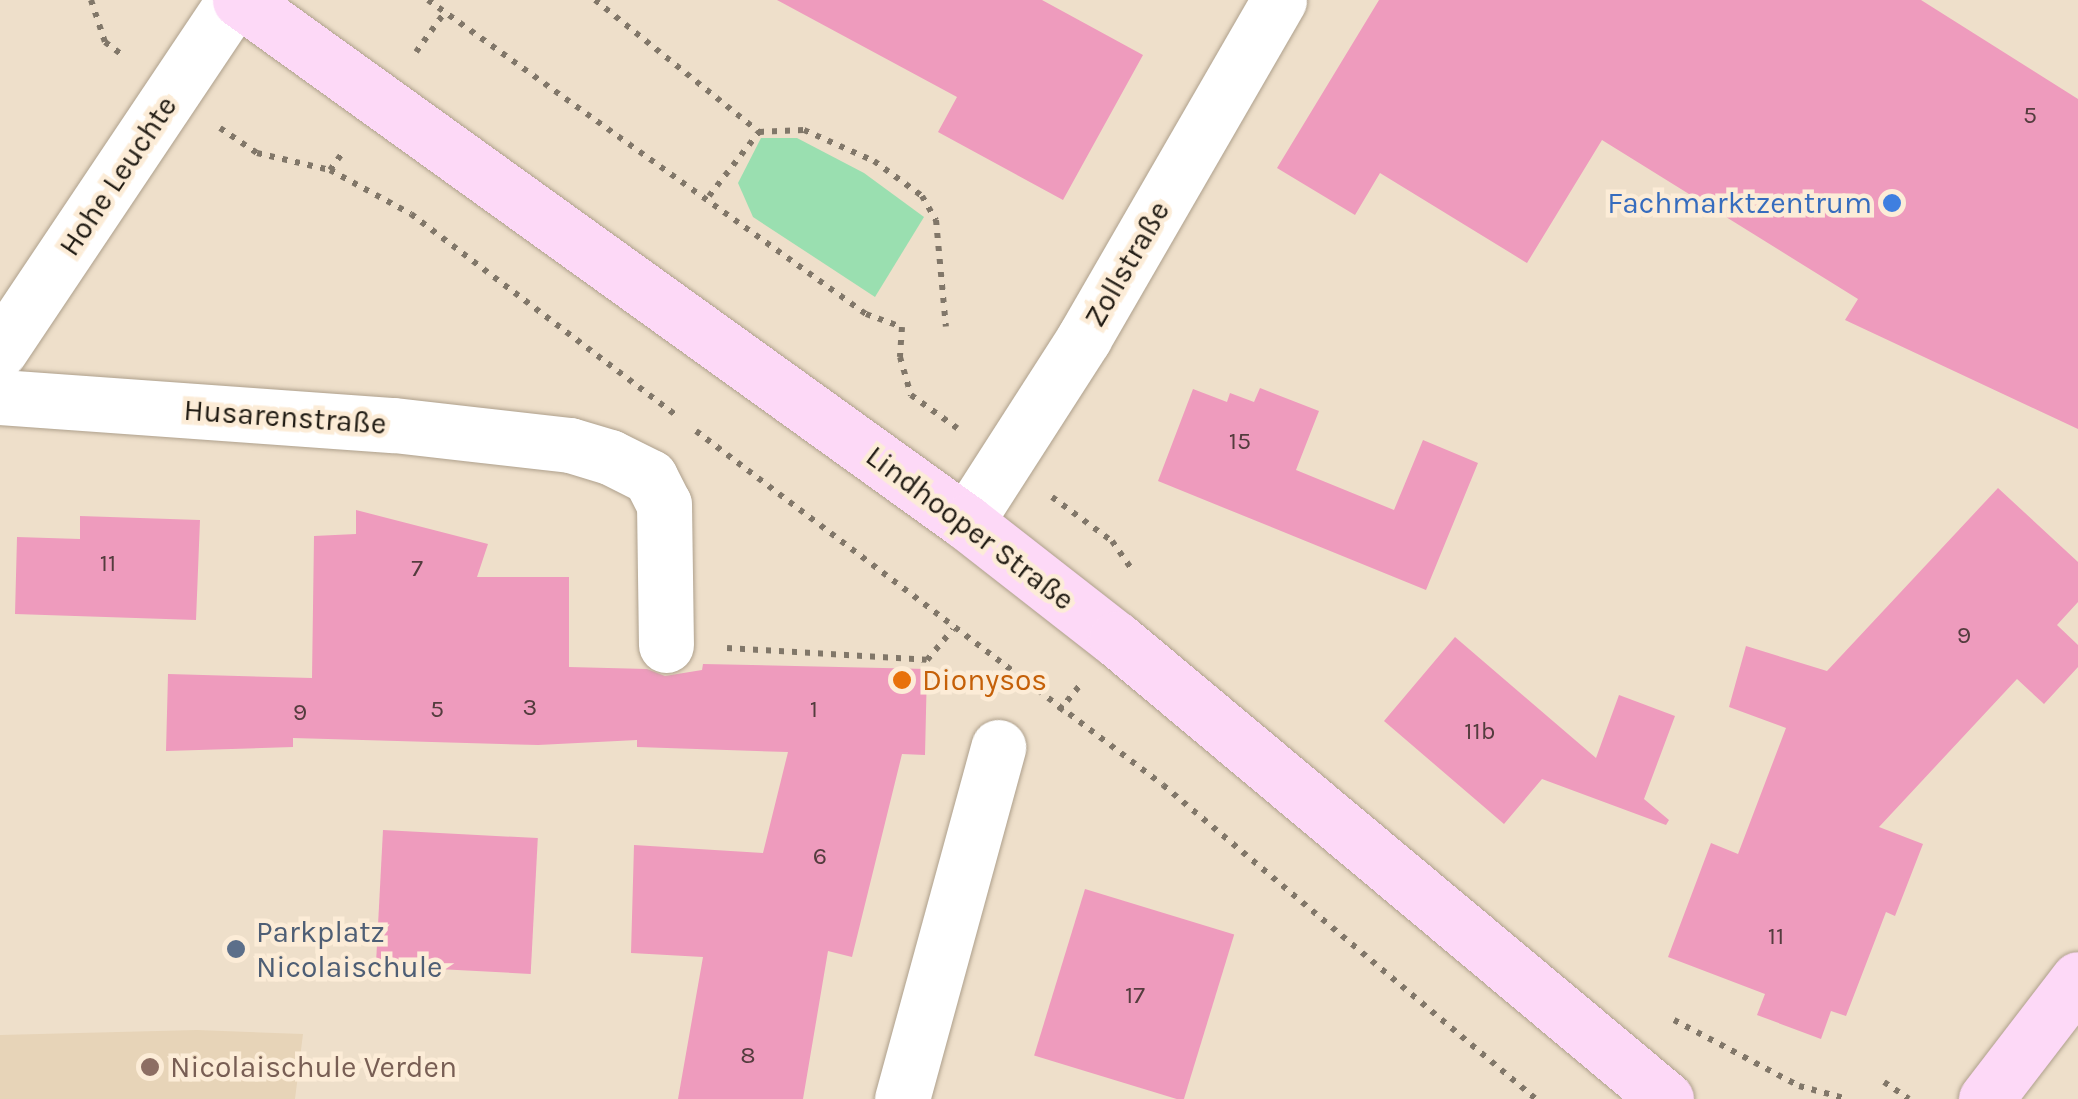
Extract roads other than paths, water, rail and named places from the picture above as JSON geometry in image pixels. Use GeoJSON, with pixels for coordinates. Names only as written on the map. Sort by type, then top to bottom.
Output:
{"type":"FeatureCollection","features":[{"type":"Feature","properties":{"kind":"main road","name":"Lindhooper Straße"},"geometry":{"type":"LineString","coordinates":[[237,0],[966,522],[1116,639],[1666,1099]]}},
{"type":"Feature","properties":{"kind":"main road"},"geometry":{"type":"LineString","coordinates":[[1986,1099],[2078,979]]}},
{"type":"Feature","properties":{"kind":"street","name":"Hohe Leuchte"},"geometry":{"type":"LineString","coordinates":[[0,350],[237,0]]}},
{"type":"Feature","properties":{"kind":"street","name":"Zollstraße"},"geometry":{"type":"LineString","coordinates":[[966,522],[1084,338],[1279,0]]}},
{"type":"Feature","properties":{"kind":"street","name":"Husarenstraße"},"geometry":{"type":"LineString","coordinates":[[0,398],[394,425],[570,444],[650,477],[664,504],[666,645]]}},
{"type":"Feature","properties":{"kind":"street"},"geometry":{"type":"LineString","coordinates":[[902,1099],[998,747]]}},
{"type":"Feature","properties":{"kind":"place","name":"Fachmarktzentrum"},"geometry":{"type":"Point","coordinates":[1892,203]}},
{"type":"Feature","properties":{"kind":"place","name":"Dionysos"},"geometry":{"type":"Point","coordinates":[902,680]}},
{"type":"Feature","properties":{"kind":"place","name":"Parkplatz Nicolaischule"},"geometry":{"type":"Point","coordinates":[236,949]}},
{"type":"Feature","properties":{"kind":"place","name":"Nicolaischule Verden"},"geometry":{"type":"Point","coordinates":[150,1067]}}]}
